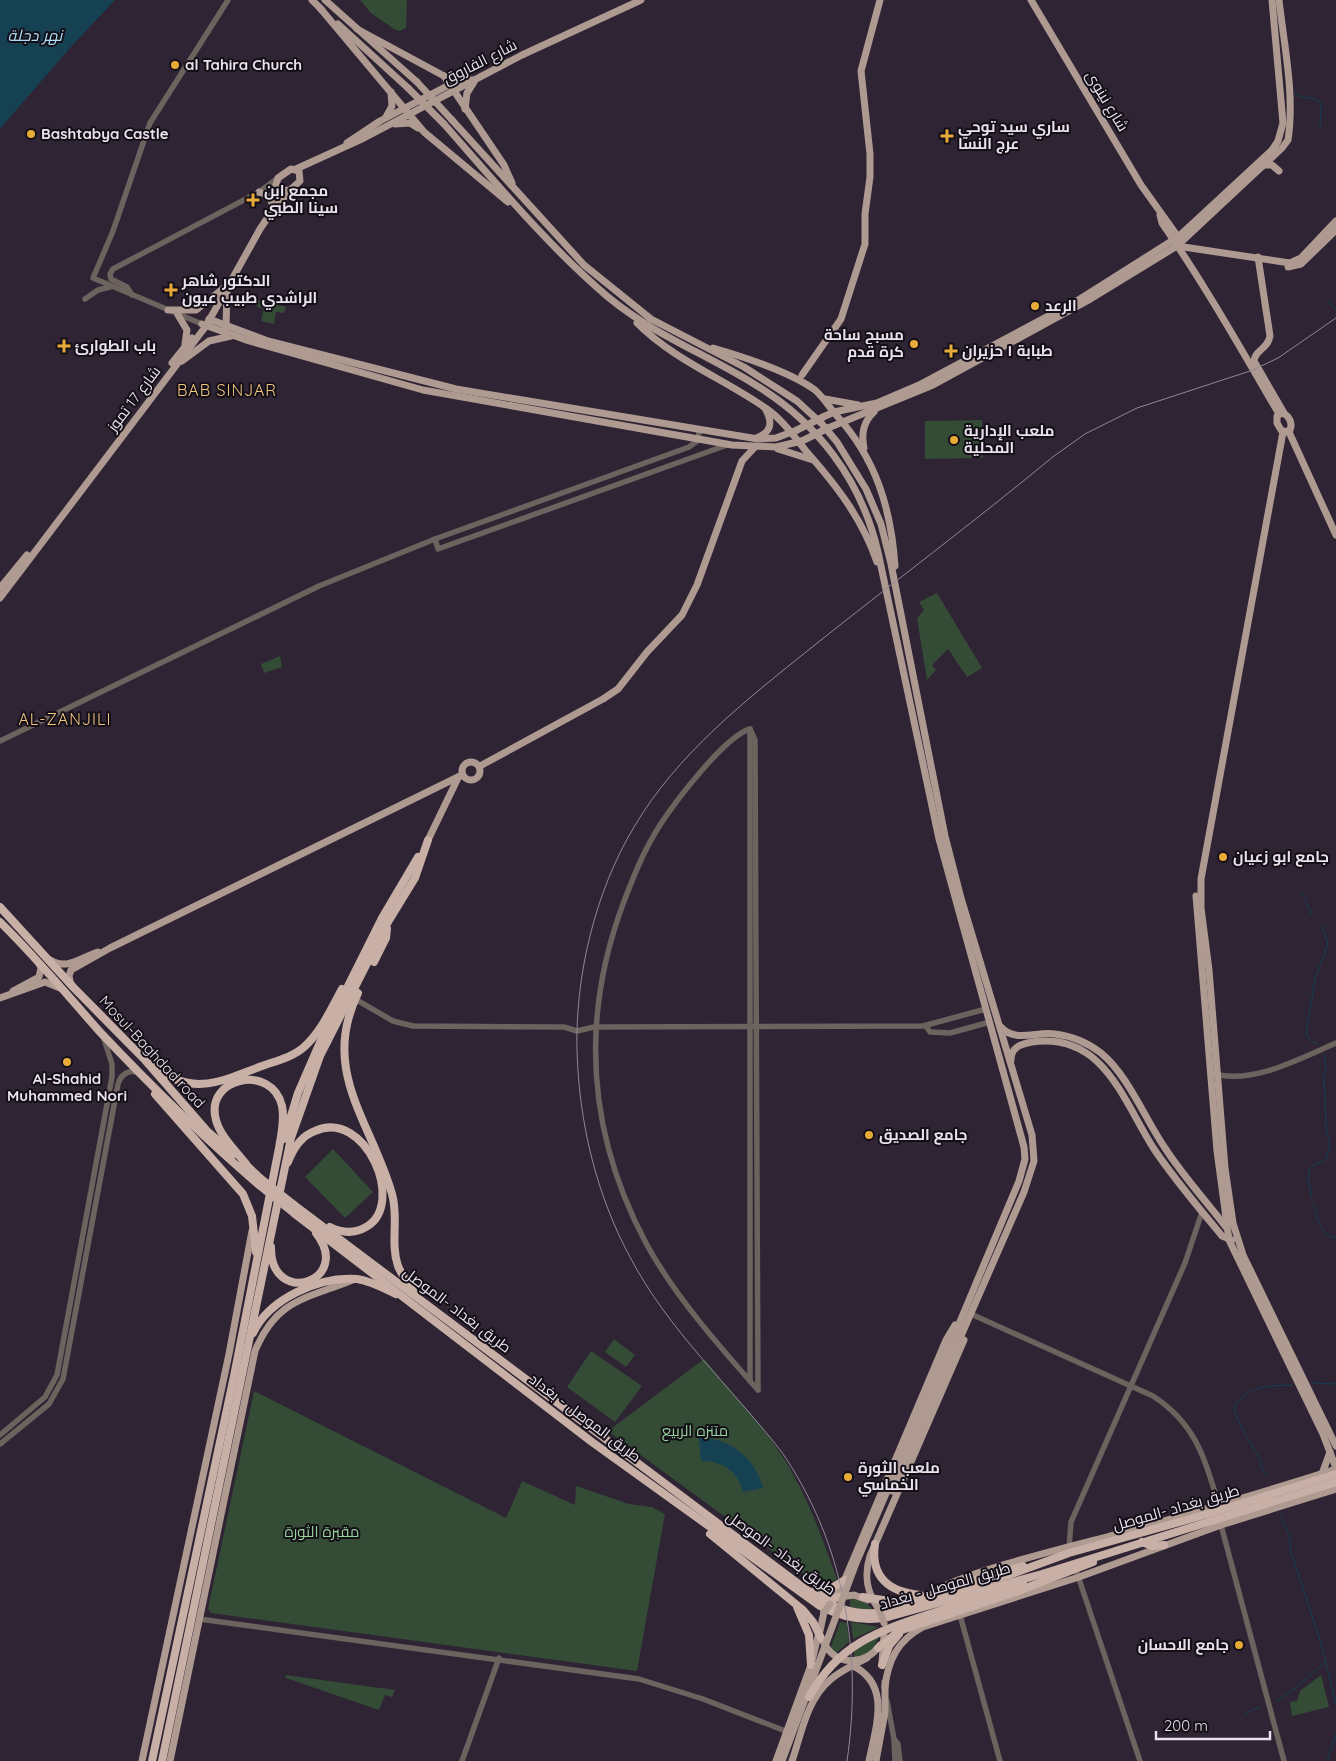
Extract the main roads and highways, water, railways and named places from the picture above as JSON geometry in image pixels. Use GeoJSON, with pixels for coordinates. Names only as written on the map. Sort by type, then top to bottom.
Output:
{"type":"FeatureCollection","features":[{"type":"Feature","properties":{"kind":"highway"},"geometry":{"type":"LineString","coordinates":[[162,1761],[192,1613],[225,1480],[247,1349],[291,1138],[304,1096],[320,1056],[385,920],[415,878],[428,840]]}},
{"type":"Feature","properties":{"kind":"highway","name":"Mosul-Baghdad road"},"geometry":{"type":"LineString","coordinates":[[0,908],[73,987],[145,1060],[207,1130],[246,1164],[260,1182],[294,1205]]}},
{"type":"Feature","properties":{"kind":"highway"},"geometry":{"type":"LineString","coordinates":[[276,1166],[303,1079],[347,1000],[370,934],[385,920]]}},
{"type":"Feature","properties":{"kind":"highway"},"geometry":{"type":"LineString","coordinates":[[0,922],[36,958],[66,994],[141,1074],[161,1101],[238,1188],[247,1202],[252,1216],[256,1234],[256,1263]]}},
{"type":"Feature","properties":{"kind":"highway"},"geometry":{"type":"LineString","coordinates":[[145,1060],[168,1077],[181,1082],[204,1085],[226,1080],[300,1051],[347,1000]]}},
{"type":"Feature","properties":{"kind":"highway"},"geometry":{"type":"LineString","coordinates":[[347,1000],[343,1036],[345,1070],[352,1094],[382,1162],[393,1196],[398,1265],[421,1299]]}},
{"type":"Feature","properties":{"kind":"highway"},"geometry":{"type":"LineString","coordinates":[[152,1761],[282,1130],[282,1106],[271,1088],[263,1082],[250,1079],[230,1084],[220,1094],[214,1106],[217,1125],[246,1164]]}},
{"type":"Feature","properties":{"kind":"highway"},"geometry":{"type":"LineString","coordinates":[[149,1084],[203,1137],[260,1182],[295,1214],[410,1300]]}},
{"type":"Feature","properties":{"kind":"highway"},"geometry":{"type":"LineString","coordinates":[[281,1183],[296,1147],[311,1132],[322,1127],[336,1127],[351,1132],[363,1141],[376,1166],[383,1192],[384,1202],[374,1222],[364,1229],[347,1233],[338,1231],[307,1214]]}},
{"type":"Feature","properties":{"kind":"highway","name":"طريق بغداد -الموصل"},"geometry":{"type":"LineString","coordinates":[[294,1205],[823,1602],[854,1612],[886,1612],[1009,1575],[1069,1550],[1154,1529],[1336,1474]]}},
{"type":"Feature","properties":{"kind":"highway"},"geometry":{"type":"LineString","coordinates":[[272,1225],[271,1254],[274,1269],[288,1280],[301,1283],[317,1278],[325,1265],[325,1254],[321,1241],[310,1226]]}},
{"type":"Feature","properties":{"kind":"highway"},"geometry":{"type":"LineString","coordinates":[[247,1349],[263,1316],[282,1299],[320,1285],[355,1279],[371,1282],[410,1300]]}},
{"type":"Feature","properties":{"kind":"highway","name":"طريق الموصل - بغداد"},"geometry":{"type":"LineString","coordinates":[[410,1300],[586,1437],[689,1513],[820,1606],[853,1618],[888,1618],[1042,1574],[1142,1542],[1323,1479],[1335,1488]]}},
{"type":"Feature","properties":{"kind":"highway"},"geometry":{"type":"LineString","coordinates":[[694,1506],[728,1526],[812,1590],[834,1600]]}},
{"type":"Feature","properties":{"kind":"highway"},"geometry":{"type":"LineString","coordinates":[[689,1513],[718,1540],[791,1599],[809,1616],[820,1633]]}},
{"type":"Feature","properties":{"kind":"highway"},"geometry":{"type":"LineString","coordinates":[[1135,1530],[1154,1529]]}},
{"type":"Feature","properties":{"kind":"highway"},"geometry":{"type":"LineString","coordinates":[[1142,1542],[1152,1546],[1164,1545]]}},
{"type":"Feature","properties":{"kind":"highway"},"geometry":{"type":"LineString","coordinates":[[875,1544],[874,1565],[884,1581],[898,1590],[928,1595]]}},
{"type":"Feature","properties":{"kind":"highway"},"geometry":{"type":"LineString","coordinates":[[882,1641],[908,1628],[1078,1573],[1117,1550]]}},
{"type":"Feature","properties":{"kind":"highway"},"geometry":{"type":"LineString","coordinates":[[867,1598],[896,1602],[928,1595],[1007,1570],[1040,1563]]}},
{"type":"Feature","properties":{"kind":"highway"},"geometry":{"type":"LineString","coordinates":[[809,1697],[829,1667],[858,1642],[887,1628],[1012,1587],[1042,1574]]}},
{"type":"Feature","properties":{"kind":"highway"},"geometry":{"type":"LineString","coordinates":[[812,1590],[830,1590],[845,1580]]}},
{"type":"Feature","properties":{"kind":"highway"},"geometry":{"type":"LineString","coordinates":[[791,1599],[807,1628],[811,1666]]}},
{"type":"Feature","properties":{"kind":"highway"},"geometry":{"type":"LineString","coordinates":[[183,1610],[192,1613]]}},
{"type":"Feature","properties":{"kind":"highway"},"geometry":{"type":"LineString","coordinates":[[882,1665],[886,1652],[893,1640],[908,1628]]}},
{"type":"Feature","properties":{"kind":"main road"},"geometry":{"type":"LineString","coordinates":[[312,0],[408,88],[444,124],[518,209],[593,283],[627,311],[650,334],[686,361],[762,406],[798,434],[841,492],[861,525],[884,584]]}},
{"type":"Feature","properties":{"kind":"main road"},"geometry":{"type":"LineString","coordinates":[[325,0],[417,82],[584,265],[651,319],[744,367],[791,397],[816,418],[837,442],[860,478],[881,524],[945,836],[980,963],[1011,1060],[1032,1135],[1034,1161],[1024,1192],[1002,1245],[954,1344],[856,1563],[782,1761]]}},
{"type":"Feature","properties":{"kind":"main road","name":"شارع الفاروق"},"geometry":{"type":"LineString","coordinates":[[334,152],[384,119],[406,112],[451,88],[476,80],[522,55],[641,0]]}},
{"type":"Feature","properties":{"kind":"main road"},"geometry":{"type":"LineString","coordinates":[[802,375],[841,319],[865,244],[865,214],[870,177],[870,154],[861,71],[880,0]]}},
{"type":"Feature","properties":{"kind":"main road","name":"شارع نينوى"},"geometry":{"type":"LineString","coordinates":[[1031,0],[1160,215],[1171,226],[1244,356],[1281,414]]}},
{"type":"Feature","properties":{"kind":"main road"},"geometry":{"type":"LineString","coordinates":[[206,323],[226,327],[268,341],[456,389],[755,438],[772,438],[828,428],[878,409],[1087,301],[1178,241],[1209,212],[1272,150],[1282,131],[1283,123],[1272,0]]}},
{"type":"Feature","properties":{"kind":"main road"},"geometry":{"type":"LineString","coordinates":[[1178,241],[1187,230],[1264,165],[1288,140],[1291,123],[1279,0]]}},
{"type":"Feature","properties":{"kind":"main road"},"geometry":{"type":"LineString","coordinates":[[320,8],[424,132],[476,178],[518,209]]}},
{"type":"Feature","properties":{"kind":"main road"},"geometry":{"type":"LineString","coordinates":[[357,29],[444,76],[454,80],[476,80]]}},
{"type":"Feature","properties":{"kind":"main road"},"geometry":{"type":"LineString","coordinates":[[444,76],[504,165],[514,188]]}},
{"type":"Feature","properties":{"kind":"main road"},"geometry":{"type":"LineString","coordinates":[[465,109],[467,93],[476,80]]}},
{"type":"Feature","properties":{"kind":"main road"},"geometry":{"type":"LineString","coordinates":[[384,119],[392,106],[390,90]]}},
{"type":"Feature","properties":{"kind":"main road","name":"شارع الفاروق"},"geometry":{"type":"LineString","coordinates":[[291,190],[279,190],[276,186],[278,178],[286,171],[313,163],[390,125],[406,112]]}},
{"type":"Feature","properties":{"kind":"main road"},"geometry":{"type":"LineString","coordinates":[[390,125],[410,123],[424,132]]}},
{"type":"Feature","properties":{"kind":"main road","name":"شارع الفاروق"},"geometry":{"type":"LineString","coordinates":[[206,323],[274,208],[300,181],[313,163]]}},
{"type":"Feature","properties":{"kind":"main road"},"geometry":{"type":"LineString","coordinates":[[1264,165],[1272,165],[1279,171]]}},
{"type":"Feature","properties":{"kind":"main road"},"geometry":{"type":"LineString","coordinates":[[296,169],[300,173],[300,181]]}},
{"type":"Feature","properties":{"kind":"main road"},"geometry":{"type":"LineString","coordinates":[[260,192],[270,196],[274,208]]}},
{"type":"Feature","properties":{"kind":"main road","name":"شارع نينوى"},"geometry":{"type":"LineString","coordinates":[[1160,215],[1162,223],[1178,241]]}},
{"type":"Feature","properties":{"kind":"main road"},"geometry":{"type":"LineString","coordinates":[[1178,241],[1290,265],[1300,258],[1336,221]]}},
{"type":"Feature","properties":{"kind":"main road"},"geometry":{"type":"LineString","coordinates":[[1171,226],[1187,230]]}},
{"type":"Feature","properties":{"kind":"main road"},"geometry":{"type":"LineString","coordinates":[[1259,274],[1263,267],[1268,265],[1290,265],[1305,261],[1336,230]]}},
{"type":"Feature","properties":{"kind":"main road"},"geometry":{"type":"LineString","coordinates":[[1239,254],[1251,261],[1259,274]]}},
{"type":"Feature","properties":{"kind":"main road"},"geometry":{"type":"LineString","coordinates":[[1231,1230],[1219,1074],[1201,908],[1201,879],[1286,432],[1292,425],[1281,414],[1254,363],[1257,353],[1268,344],[1270,336],[1259,274],[1258,257]]}},
{"type":"Feature","properties":{"kind":"main road"},"geometry":{"type":"LineString","coordinates":[[168,310],[198,310],[227,287]]}},
{"type":"Feature","properties":{"kind":"main road"},"geometry":{"type":"LineString","coordinates":[[226,327],[227,287]]}},
{"type":"Feature","properties":{"kind":"main road"},"geometry":{"type":"LineString","coordinates":[[627,311],[678,344],[754,383],[784,403],[811,428],[844,468],[858,494],[872,528],[939,839],[1006,1080],[1025,1159],[1020,1181],[994,1241],[967,1317],[961,1346],[875,1544],[866,1572],[867,1598]]}},
{"type":"Feature","properties":{"kind":"main road"},"geometry":{"type":"LineString","coordinates":[[178,315],[188,332],[184,347]]}},
{"type":"Feature","properties":{"kind":"main road"},"geometry":{"type":"LineString","coordinates":[[206,323],[237,336],[423,390],[734,445],[770,448],[800,455],[817,462]]}},
{"type":"Feature","properties":{"kind":"main road","name":"شارع 17 تموز"},"geometry":{"type":"LineString","coordinates":[[0,588],[3,582],[36,546],[184,347],[206,323]]}},
{"type":"Feature","properties":{"kind":"main road","name":"شارع 17 تموز"},"geometry":{"type":"LineString","coordinates":[[0,598],[206,323]]}},
{"type":"Feature","properties":{"kind":"main road"},"geometry":{"type":"LineString","coordinates":[[1231,332],[1245,351],[1257,353]]}},
{"type":"Feature","properties":{"kind":"main road"},"geometry":{"type":"LineString","coordinates":[[177,364],[209,341],[226,336],[237,336]]}},
{"type":"Feature","properties":{"kind":"main road"},"geometry":{"type":"LineString","coordinates":[[697,344],[746,358],[800,381],[824,399],[843,422],[865,453],[879,481],[888,511],[893,544],[896,591]]}},
{"type":"Feature","properties":{"kind":"main road"},"geometry":{"type":"LineString","coordinates":[[382,379],[384,371]]}},
{"type":"Feature","properties":{"kind":"main road"},"geometry":{"type":"LineString","coordinates":[[770,448],[798,434],[823,417],[864,406],[940,378]]}},
{"type":"Feature","properties":{"kind":"main road"},"geometry":{"type":"LineString","coordinates":[[824,399],[864,406]]}},
{"type":"Feature","properties":{"kind":"main road"},"geometry":{"type":"LineString","coordinates":[[755,438],[765,434],[770,427],[770,419],[762,406]]}},
{"type":"Feature","properties":{"kind":"main road"},"geometry":{"type":"LineString","coordinates":[[865,453],[863,430],[868,418],[878,409]]}},
{"type":"Feature","properties":{"kind":"main road"},"geometry":{"type":"LineString","coordinates":[[828,428],[835,413]]}},
{"type":"Feature","properties":{"kind":"main road"},"geometry":{"type":"LineString","coordinates":[[1281,414],[1277,423],[1286,432],[1336,536]]}},
{"type":"Feature","properties":{"kind":"main road"},"geometry":{"type":"LineString","coordinates":[[734,445],[742,461]]}},
{"type":"Feature","properties":{"kind":"main road"},"geometry":{"type":"LineString","coordinates":[[480,766],[618,689],[647,652],[682,615],[696,585],[742,461],[754,448]]}},
{"type":"Feature","properties":{"kind":"main road"},"geometry":{"type":"LineString","coordinates":[[428,840],[466,764],[472,762],[480,766]]}},
{"type":"Feature","properties":{"kind":"main road"},"geometry":{"type":"LineString","coordinates":[[460,776],[468,780],[474,780],[479,776],[480,766]]}},
{"type":"Feature","properties":{"kind":"main road"},"geometry":{"type":"LineString","coordinates":[[73,987],[69,978],[71,970],[110,948],[460,776]]}},
{"type":"Feature","properties":{"kind":"main road"},"geometry":{"type":"LineString","coordinates":[[928,1595],[944,1584],[1069,1550],[1219,1505],[1323,1479],[1336,1469],[1333,1449],[1233,1240],[1217,1151],[1196,913],[1197,889],[1201,879]]}},
{"type":"Feature","properties":{"kind":"main road"},"geometry":{"type":"LineString","coordinates":[[46,957],[58,964],[67,964],[110,948]]}},
{"type":"Feature","properties":{"kind":"main road"},"geometry":{"type":"LineString","coordinates":[[0,998],[39,976],[41,968],[36,958]]}},
{"type":"Feature","properties":{"kind":"main road"},"geometry":{"type":"LineString","coordinates":[[8,994],[48,982],[66,994]]}},
{"type":"Feature","properties":{"kind":"main road"},"geometry":{"type":"LineString","coordinates":[[1000,1026],[1004,1031],[1015,1036],[1055,1034],[1080,1041],[1094,1048],[1116,1070],[1166,1149],[1231,1230]]}},
{"type":"Feature","properties":{"kind":"main road"},"geometry":{"type":"LineString","coordinates":[[1011,1060],[1011,1054],[1017,1046],[1041,1042],[1068,1045],[1090,1056],[1111,1076],[1154,1149],[1202,1212],[1222,1236],[1233,1240]]}},
{"type":"Feature","properties":{"kind":"main road"},"geometry":{"type":"LineString","coordinates":[[1090,1056],[1094,1048]]}},
{"type":"Feature","properties":{"kind":"main road"},"geometry":{"type":"LineString","coordinates":[[1006,1080],[1016,1078]]}},
{"type":"Feature","properties":{"kind":"main road"},"geometry":{"type":"LineString","coordinates":[[142,1761],[243,1286],[252,1216]]}},
{"type":"Feature","properties":{"kind":"main road"},"geometry":{"type":"LineString","coordinates":[[994,1241],[1002,1245]]}},
{"type":"Feature","properties":{"kind":"main road"},"geometry":{"type":"LineString","coordinates":[[170,1761],[225,1480],[255,1351],[268,1323],[284,1308],[302,1299],[355,1279]]}},
{"type":"Feature","properties":{"kind":"main road"},"geometry":{"type":"LineString","coordinates":[[776,1761],[811,1666],[824,1612],[834,1600],[845,1580],[946,1340],[967,1317]]}},
{"type":"Feature","properties":{"kind":"main road"},"geometry":{"type":"LineString","coordinates":[[786,1761],[860,1565],[954,1344]]}},
{"type":"Feature","properties":{"kind":"main road"},"geometry":{"type":"LineString","coordinates":[[1323,1479],[1333,1449]]}},
{"type":"Feature","properties":{"kind":"main road"},"geometry":{"type":"LineString","coordinates":[[876,1761],[883,1723],[888,1665],[902,1642],[923,1627],[1078,1573],[1335,1488]]}},
{"type":"Feature","properties":{"kind":"main road"},"geometry":{"type":"LineString","coordinates":[[834,1600],[850,1595],[867,1598],[878,1609],[884,1623],[882,1665],[886,1690]]}},
{"type":"Feature","properties":{"kind":"main road"},"geometry":{"type":"LineString","coordinates":[[820,1633],[828,1650],[839,1659],[870,1677],[876,1692],[878,1704],[869,1761]]}},
{"type":"Feature","properties":{"kind":"main road"},"geometry":{"type":"LineString","coordinates":[[792,1761],[814,1701],[825,1684],[852,1665],[867,1658],[882,1641]]}},
{"type":"Feature","properties":{"kind":"main road"},"geometry":{"type":"LineString","coordinates":[[839,1659],[852,1661],[867,1658]]}},
{"type":"Feature","properties":{"kind":"main road"},"geometry":{"type":"LineString","coordinates":[[836,1675],[853,1671],[870,1677]]}},
{"type":"Feature","properties":{"kind":"water","name":"نهر دجلة"},"geometry":{"type":"Polygon","coordinates":[[[0,0],[115,0],[69,49],[0,129],[0,0]]]}},
{"type":"Feature","properties":{"kind":"water"},"geometry":{"type":"Polygon","coordinates":[[[699,1438],[721,1441],[740,1452],[748,1459],[760,1477],[763,1488],[743,1492],[737,1478],[723,1465],[701,1461],[699,1438]]]}},
{"type":"Feature","properties":{"kind":"waterway"},"geometry":{"type":"LineString","coordinates":[[1293,93],[1315,99],[1321,103],[1320,128]]}},
{"type":"Feature","properties":{"kind":"waterway"},"geometry":{"type":"LineString","coordinates":[[1328,301],[1336,310]]}},
{"type":"Feature","properties":{"kind":"waterway"},"geometry":{"type":"LineString","coordinates":[[1302,893],[1312,915]]}},
{"type":"Feature","properties":{"kind":"waterway"},"geometry":{"type":"LineString","coordinates":[[1318,1045],[1306,1035],[1315,979],[1328,944],[1322,926]]}},
{"type":"Feature","properties":{"kind":"waterway"},"geometry":{"type":"LineString","coordinates":[[1312,1198],[1308,1178],[1310,1168],[1326,1159],[1329,1148],[1324,1054]]}},
{"type":"Feature","properties":{"kind":"waterway"},"geometry":{"type":"LineString","coordinates":[[1313,1203],[1323,1230],[1326,1234],[1336,1238]]}},
{"type":"Feature","properties":{"kind":"waterway"},"geometry":{"type":"LineString","coordinates":[[1312,1383],[1336,1384]]}},
{"type":"Feature","properties":{"kind":"waterway"},"geometry":{"type":"LineString","coordinates":[[1267,1475],[1263,1471],[1257,1454],[1241,1426],[1234,1408],[1245,1395],[1259,1388],[1292,1385]]}},
{"type":"Feature","properties":{"kind":"waterway"},"geometry":{"type":"LineString","coordinates":[[1281,1514],[1290,1539],[1290,1549],[1321,1643],[1336,1704]]}},
{"type":"Feature","properties":{"kind":"waterway"},"geometry":{"type":"LineString","coordinates":[[1277,1701],[1297,1687],[1325,1662]]}},
{"type":"Feature","properties":{"kind":"waterway"},"geometry":{"type":"LineString","coordinates":[[1245,1714],[1261,1706]]}},
{"type":"Feature","properties":{"kind":"waterway"},"geometry":{"type":"LineString","coordinates":[[1327,1761],[1336,1734]]}},
{"type":"Feature","properties":{"kind":"railway"},"geometry":{"type":"LineString","coordinates":[[847,1761],[852,1680],[850,1639],[844,1600],[834,1561],[820,1523],[803,1486],[781,1451],[681,1334],[645,1284],[618,1233],[599,1183],[581,1104],[577,1051],[577,1023],[584,964],[598,907],[620,852],[651,800],[692,752],[714,730],[811,648],[1054,456],[1085,434],[1137,408],[1253,370],[1278,358],[1336,318]]}},
{"type":"Feature","properties":{"kind":"place","name":"al Tahira Church"},"geometry":{"type":"Point","coordinates":[175,65]}},
{"type":"Feature","properties":{"kind":"place","name":"Bashtabya Castle"},"geometry":{"type":"Point","coordinates":[31,134]}},
{"type":"Feature","properties":{"kind":"place","name":"ساري سيد توحي عرج النسا"},"geometry":{"type":"Point","coordinates":[947,136]}},
{"type":"Feature","properties":{"kind":"place","name":"مجمع ابن سينا الطبي"},"geometry":{"type":"Point","coordinates":[253,200]}},
{"type":"Feature","properties":{"kind":"place","name":"الدكتور شاهر الراشدي طبيب عيون"},"geometry":{"type":"Point","coordinates":[171,290]}},
{"type":"Feature","properties":{"kind":"place","name":"الرعد"},"geometry":{"type":"Point","coordinates":[1035,306]}},
{"type":"Feature","properties":{"kind":"place","name":"مسبح ساحة كرة قدم"},"geometry":{"type":"Point","coordinates":[914,344]}},
{"type":"Feature","properties":{"kind":"place","name":"باب الطوارئ"},"geometry":{"type":"Point","coordinates":[64,346]}},
{"type":"Feature","properties":{"kind":"place","name":"طبابة ١ حزيران"},"geometry":{"type":"Point","coordinates":[951,351]}},
{"type":"Feature","properties":{"kind":"place","name":"ملعب الإدارية المحلية"},"geometry":{"type":"Point","coordinates":[954,440]}},
{"type":"Feature","properties":{"kind":"place","name":"جامع ابو زعیان"},"geometry":{"type":"Point","coordinates":[1223,857]}},
{"type":"Feature","properties":{"kind":"place","name":"Al-Shahid Muhammed Nori"},"geometry":{"type":"Point","coordinates":[67,1062]}},
{"type":"Feature","properties":{"kind":"place","name":"جامع الصديق"},"geometry":{"type":"Point","coordinates":[869,1135]}},
{"type":"Feature","properties":{"kind":"place","name":"ملعب الثورة الخماسي"},"geometry":{"type":"Point","coordinates":[848,1477]}},
{"type":"Feature","properties":{"kind":"place","name":"جامع الاحسان"},"geometry":{"type":"Point","coordinates":[1239,1645]}},
{"type":"Feature","properties":{"kind":"district","name":"BAB SINJAR"},"geometry":{"type":"Point","coordinates":[227,390]}},
{"type":"Feature","properties":{"kind":"district","name":"AL-ZANJILI"},"geometry":{"type":"Point","coordinates":[65,719]}},
{"type":"Feature","properties":{"kind":"park label","name":"متنزه الربيع"},"geometry":{"type":"Point","coordinates":[695,1431]}},
{"type":"Feature","properties":{"kind":"park label","name":"مقبرة الثورة"},"geometry":{"type":"Point","coordinates":[322,1532]}}]}
